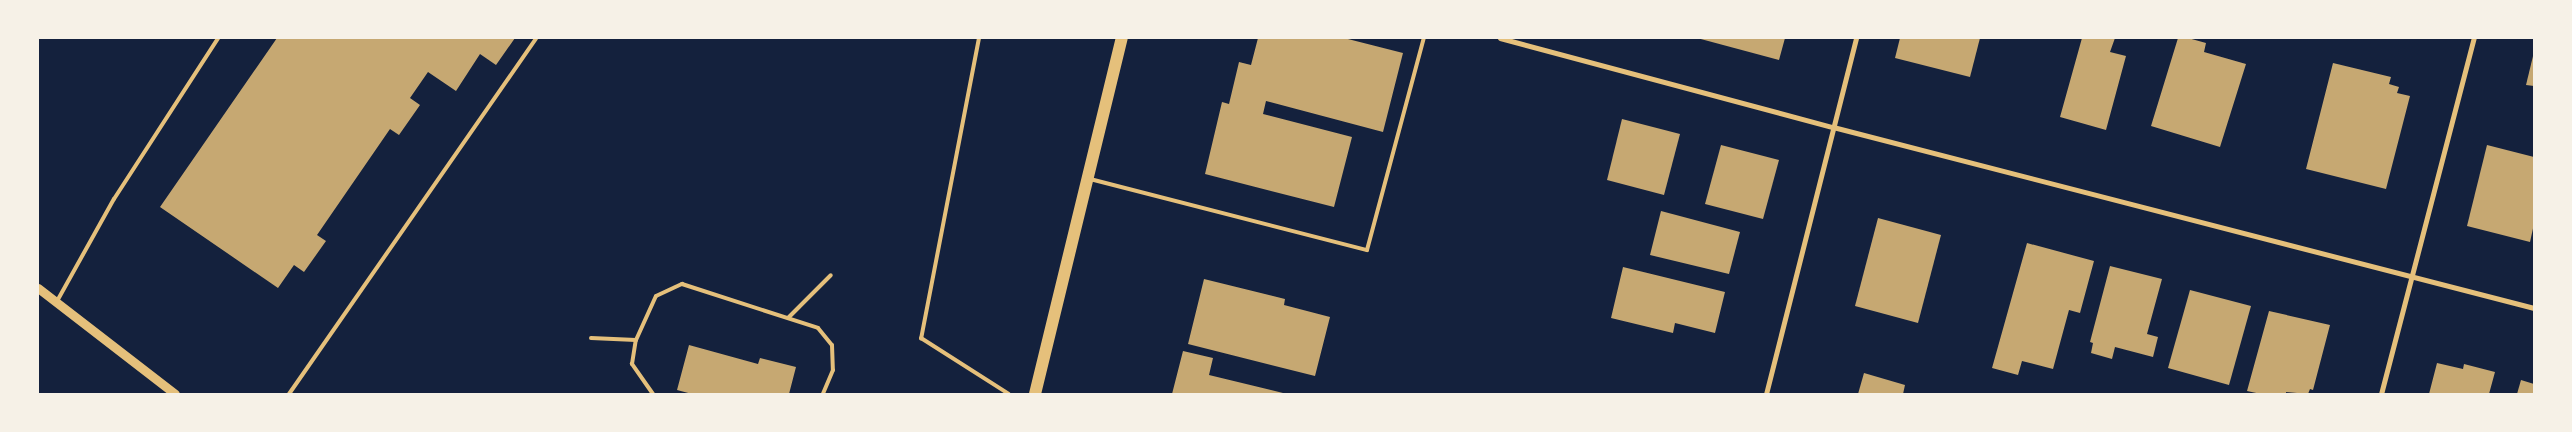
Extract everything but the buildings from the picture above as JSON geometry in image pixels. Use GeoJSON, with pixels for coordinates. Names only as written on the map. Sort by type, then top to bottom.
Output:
{"type":"FeatureCollection","features":[{"type":"Feature","properties":{"kind":"main road"},"geometry":{"type":"LineString","coordinates":[[1035,394],[1122,38]]}},
{"type":"Feature","properties":{"kind":"street"},"geometry":{"type":"LineString","coordinates":[[1500,38],[1834,127],[2534,308]]}},
{"type":"Feature","properties":{"kind":"street"},"geometry":{"type":"LineString","coordinates":[[1766,394],[1856,38]]}},
{"type":"Feature","properties":{"kind":"street"},"geometry":{"type":"LineString","coordinates":[[2381,394],[2474,38]]}},
{"type":"Feature","properties":{"kind":"street"},"geometry":{"type":"LineString","coordinates":[[38,288],[175,394]]}},
{"type":"Feature","properties":{"kind":"lane"},"geometry":{"type":"LineString","coordinates":[[56,303],[114,199],[218,38]]}},
{"type":"Feature","properties":{"kind":"lane"},"geometry":{"type":"LineString","coordinates":[[289,394],[536,38]]}},
{"type":"Feature","properties":{"kind":"lane"},"geometry":{"type":"LineString","coordinates":[[980,38],[921,338],[1009,394]]}},
{"type":"Feature","properties":{"kind":"lane"},"geometry":{"type":"LineString","coordinates":[[1088,178],[1367,250],[1424,38]]}},
{"type":"Feature","properties":{"kind":"lane"},"geometry":{"type":"LineString","coordinates":[[789,317],[830,275]]}},
{"type":"Feature","properties":{"kind":"lane"},"geometry":{"type":"LineString","coordinates":[[653,394],[632,364],[636,340],[656,296],[682,284],[789,317],[818,328],[832,345],[834,370],[823,394]]}},
{"type":"Feature","properties":{"kind":"lane"},"geometry":{"type":"LineString","coordinates":[[591,338],[636,340]]}}]}
